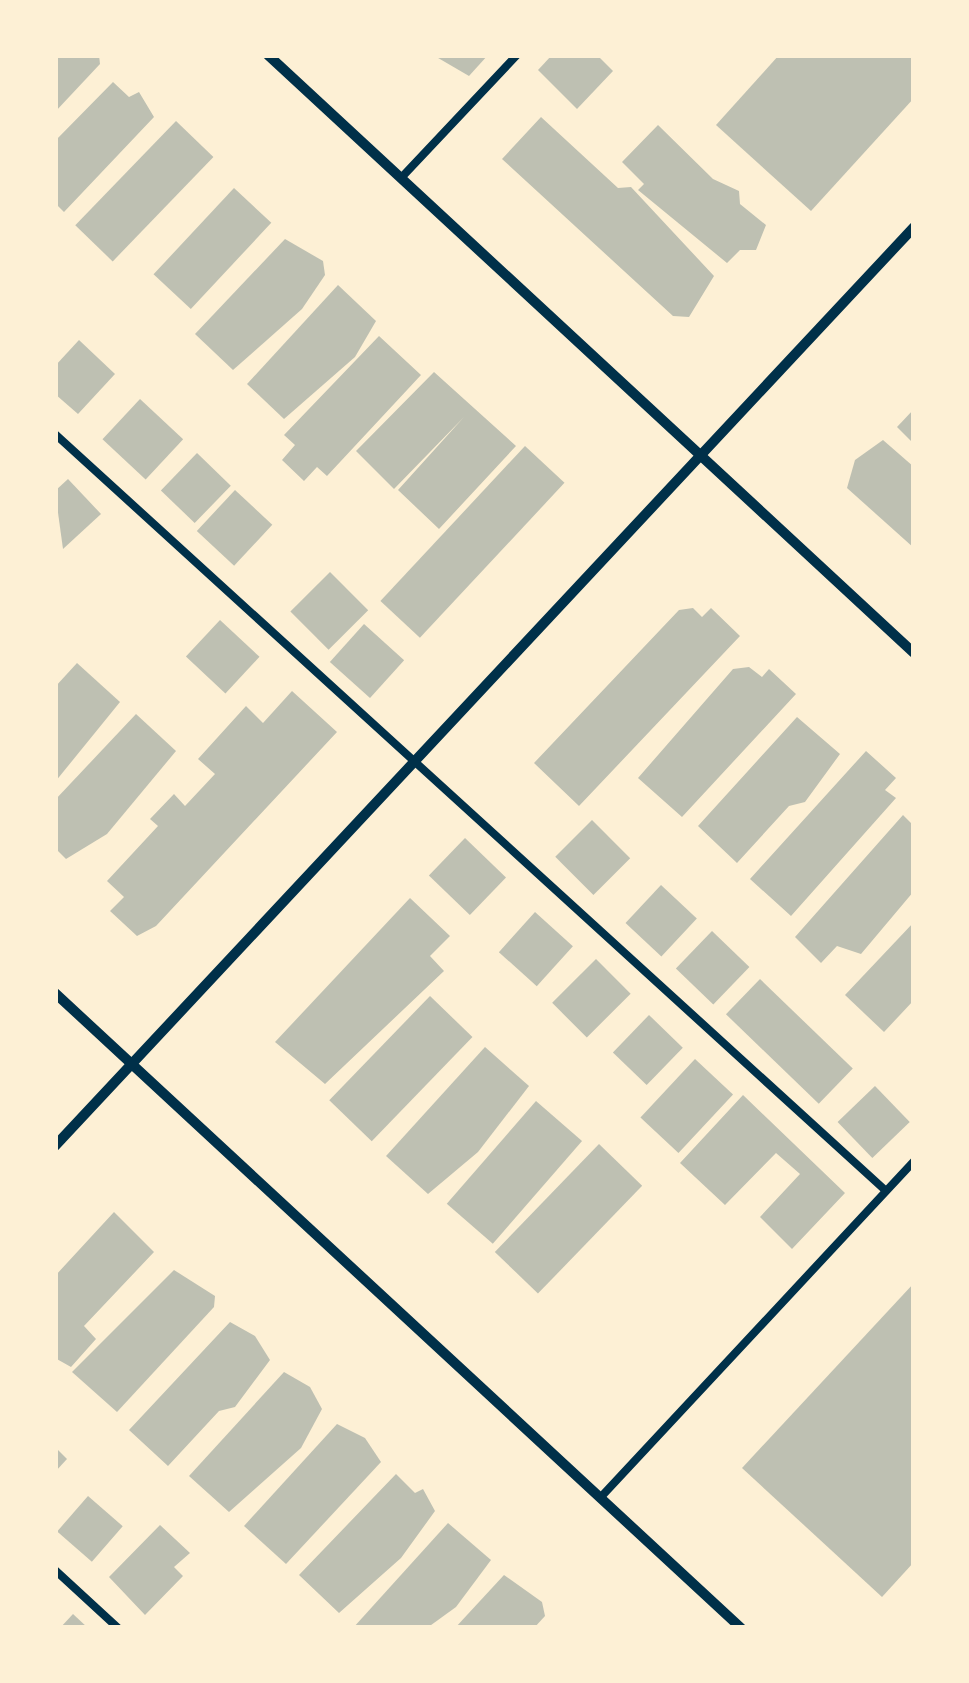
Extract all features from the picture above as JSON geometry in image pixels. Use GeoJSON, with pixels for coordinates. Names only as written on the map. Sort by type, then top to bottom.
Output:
{"type":"FeatureCollection","features":[{"type":"Feature","properties":{"kind":"street"},"geometry":{"type":"LineString","coordinates":[[268,55],[914,652]]}},
{"type":"Feature","properties":{"kind":"street"},"geometry":{"type":"LineString","coordinates":[[55,1146],[914,227]]}},
{"type":"Feature","properties":{"kind":"street"},"geometry":{"type":"LineString","coordinates":[[55,993],[741,1628]]}},
{"type":"Feature","properties":{"kind":"lane"},"geometry":{"type":"LineString","coordinates":[[401,178],[516,55]]}},
{"type":"Feature","properties":{"kind":"lane"},"geometry":{"type":"LineString","coordinates":[[55,434],[886,1191]]}},
{"type":"Feature","properties":{"kind":"lane"},"geometry":{"type":"LineString","coordinates":[[600,1498],[914,1161]]}},
{"type":"Feature","properties":{"kind":"lane"},"geometry":{"type":"LineString","coordinates":[[55,1570],[118,1628]]}},
{"type":"Feature","properties":{"kind":"building"},"geometry":{"type":"Polygon","coordinates":[[[55,55],[99,55],[100,64],[55,112],[55,55]]]}},
{"type":"Feature","properties":{"kind":"building"},"geometry":{"type":"Polygon","coordinates":[[[433,55],[488,55],[469,76],[433,55]]]}},
{"type":"Feature","properties":{"kind":"building"},"geometry":{"type":"Polygon","coordinates":[[[552,55],[597,55],[613,71],[577,109],[538,70],[552,55]]]}},
{"type":"Feature","properties":{"kind":"building"},"geometry":{"type":"Polygon","coordinates":[[[779,55],[914,55],[914,98],[811,211],[716,125],[779,55]]]}},
{"type":"Feature","properties":{"kind":"building"},"geometry":{"type":"Polygon","coordinates":[[[113,82],[129,97],[139,92],[154,117],[64,212],[55,203],[55,141],[113,82]]]}},
{"type":"Feature","properties":{"kind":"building"},"geometry":{"type":"Polygon","coordinates":[[[541,117],[618,188],[631,187],[714,276],[689,317],[673,316],[502,159],[541,117]]]}},
{"type":"Feature","properties":{"kind":"building"},"geometry":{"type":"Polygon","coordinates":[[[176,121],[213,157],[113,261],[75,225],[176,121]]]}},
{"type":"Feature","properties":{"kind":"building"},"geometry":{"type":"Polygon","coordinates":[[[658,125],[713,179],[739,191],[740,204],[766,225],[756,250],[740,250],[727,263],[638,190],[644,184],[622,162],[658,125]]]}},
{"type":"Feature","properties":{"kind":"building"},"geometry":{"type":"Polygon","coordinates":[[[234,188],[271,223],[191,309],[154,274],[234,188]]]}},
{"type":"Feature","properties":{"kind":"building"},"geometry":{"type":"Polygon","coordinates":[[[285,239],[323,261],[325,275],[302,309],[233,370],[195,334],[285,239]]]}},
{"type":"Feature","properties":{"kind":"building"},"geometry":{"type":"Polygon","coordinates":[[[338,285],[376,321],[355,357],[284,419],[247,384],[338,285]]]}},
{"type":"Feature","properties":{"kind":"building"},"geometry":{"type":"Polygon","coordinates":[[[379,336],[421,375],[327,476],[317,467],[304,481],[282,460],[295,445],[284,435],[379,336]]]}},
{"type":"Feature","properties":{"kind":"building"},"geometry":{"type":"Polygon","coordinates":[[[79,340],[115,374],[78,414],[55,394],[55,366],[79,340]]]}},
{"type":"Feature","properties":{"kind":"building"},"geometry":{"type":"Polygon","coordinates":[[[434,372],[516,446],[439,529],[398,490],[464,417],[394,489],[356,451],[434,372]]]}},
{"type":"Feature","properties":{"kind":"building"},"geometry":{"type":"Polygon","coordinates":[[[140,399],[183,439],[146,479],[102,439],[140,399]]]}},
{"type":"Feature","properties":{"kind":"building"},"geometry":{"type":"Polygon","coordinates":[[[914,409],[914,444],[897,427],[914,409]]]}},
{"type":"Feature","properties":{"kind":"building"},"geometry":{"type":"Polygon","coordinates":[[[883,440],[914,467],[914,548],[847,488],[855,460],[883,440]]]}},
{"type":"Feature","properties":{"kind":"building"},"geometry":{"type":"Polygon","coordinates":[[[525,446],[564,483],[420,638],[380,601],[525,446]]]}},
{"type":"Feature","properties":{"kind":"building"},"geometry":{"type":"Polygon","coordinates":[[[197,453],[231,486],[195,523],[161,490],[197,453]]]}},
{"type":"Feature","properties":{"kind":"building"},"geometry":{"type":"Polygon","coordinates":[[[68,479],[101,514],[63,549],[55,491],[68,479]]]}},
{"type":"Feature","properties":{"kind":"building"},"geometry":{"type":"Polygon","coordinates":[[[235,490],[272,525],[234,566],[197,531],[235,490]]]}},
{"type":"Feature","properties":{"kind":"building"},"geometry":{"type":"Polygon","coordinates":[[[330,572],[368,610],[329,650],[290,612],[330,572]]]}},
{"type":"Feature","properties":{"kind":"building"},"geometry":{"type":"Polygon","coordinates":[[[693,608],[702,617],[711,608],[740,636],[579,806],[534,763],[679,610],[693,608]]]}},
{"type":"Feature","properties":{"kind":"building"},"geometry":{"type":"Polygon","coordinates":[[[220,620],[259,657],[225,693],[186,657],[220,620]]]}},
{"type":"Feature","properties":{"kind":"building"},"geometry":{"type":"Polygon","coordinates":[[[364,624],[404,660],[370,698],[330,662],[364,624]]]}},
{"type":"Feature","properties":{"kind":"building"},"geometry":{"type":"Polygon","coordinates":[[[77,663],[120,702],[55,782],[55,687],[77,663]]]}},
{"type":"Feature","properties":{"kind":"building"},"geometry":{"type":"Polygon","coordinates":[[[749,667],[762,677],[769,669],[796,694],[682,817],[638,778],[733,669],[749,667]]]}},
{"type":"Feature","properties":{"kind":"building"},"geometry":{"type":"Polygon","coordinates":[[[292,691],[337,732],[156,926],[137,936],[110,911],[124,897],[107,881],[158,826],[150,819],[174,794],[185,806],[215,774],[198,759],[246,706],[263,723],[292,691]]]}},
{"type":"Feature","properties":{"kind":"building"},"geometry":{"type":"Polygon","coordinates":[[[136,714],[176,751],[107,834],[66,859],[55,848],[55,800],[136,714]]]}},
{"type":"Feature","properties":{"kind":"building"},"geometry":{"type":"Polygon","coordinates":[[[797,717],[840,754],[805,802],[789,806],[737,863],[698,826],[797,717]]]}},
{"type":"Feature","properties":{"kind":"building"},"geometry":{"type":"Polygon","coordinates":[[[866,751],[896,778],[885,790],[896,798],[791,916],[750,879],[866,751]]]}},
{"type":"Feature","properties":{"kind":"building"},"geometry":{"type":"Polygon","coordinates":[[[903,815],[914,826],[914,891],[861,954],[837,946],[821,963],[795,937],[903,815]]]}},
{"type":"Feature","properties":{"kind":"building"},"geometry":{"type":"Polygon","coordinates":[[[592,820],[630,858],[593,895],[555,857],[592,820]]]}},
{"type":"Feature","properties":{"kind":"building"},"geometry":{"type":"Polygon","coordinates":[[[465,838],[506,878],[470,915],[429,875],[465,838]]]}},
{"type":"Feature","properties":{"kind":"building"},"geometry":{"type":"Polygon","coordinates":[[[661,885],[697,918],[661,956],[626,923],[661,885]]]}},
{"type":"Feature","properties":{"kind":"building"},"geometry":{"type":"Polygon","coordinates":[[[410,898],[450,936],[430,956],[444,971],[325,1084],[275,1042],[410,898]]]}},
{"type":"Feature","properties":{"kind":"building"},"geometry":{"type":"Polygon","coordinates":[[[535,912],[573,946],[537,986],[499,952],[535,912]]]}},
{"type":"Feature","properties":{"kind":"building"},"geometry":{"type":"Polygon","coordinates":[[[914,922],[914,1000],[884,1032],[845,995],[914,922]]]}},
{"type":"Feature","properties":{"kind":"building"},"geometry":{"type":"Polygon","coordinates":[[[712,931],[749,967],[713,1005],[676,968],[712,931]]]}},
{"type":"Feature","properties":{"kind":"building"},"geometry":{"type":"Polygon","coordinates":[[[596,959],[631,994],[587,1037],[552,1003],[596,959]]]}},
{"type":"Feature","properties":{"kind":"building"},"geometry":{"type":"Polygon","coordinates":[[[760,979],[853,1069],[819,1104],[726,1014],[760,979]]]}},
{"type":"Feature","properties":{"kind":"building"},"geometry":{"type":"Polygon","coordinates":[[[430,996],[472,1037],[372,1141],[329,1100],[430,996]]]}},
{"type":"Feature","properties":{"kind":"building"},"geometry":{"type":"Polygon","coordinates":[[[649,1015],[683,1048],[647,1085],[613,1052],[649,1015]]]}},
{"type":"Feature","properties":{"kind":"building"},"geometry":{"type":"Polygon","coordinates":[[[485,1047],[529,1086],[478,1152],[428,1194],[386,1156],[485,1047]]]}},
{"type":"Feature","properties":{"kind":"building"},"geometry":{"type":"Polygon","coordinates":[[[695,1059],[733,1094],[678,1153],[640,1118],[695,1059]]]}},
{"type":"Feature","properties":{"kind":"building"},"geometry":{"type":"Polygon","coordinates":[[[875,1086],[910,1122],[872,1158],[838,1122],[875,1086]]]}},
{"type":"Feature","properties":{"kind":"building"},"geometry":{"type":"Polygon","coordinates":[[[743,1095],[845,1193],[792,1249],[760,1217],[800,1174],[776,1153],[725,1205],[680,1163],[743,1095]]]}},
{"type":"Feature","properties":{"kind":"building"},"geometry":{"type":"Polygon","coordinates":[[[536,1101],[582,1141],[493,1244],[447,1204],[536,1101]]]}},
{"type":"Feature","properties":{"kind":"building"},"geometry":{"type":"Polygon","coordinates":[[[599,1144],[642,1186],[538,1294],[495,1252],[599,1144]]]}},
{"type":"Feature","properties":{"kind":"building"},"geometry":{"type":"Polygon","coordinates":[[[114,1212],[154,1252],[84,1326],[96,1339],[71,1367],[55,1358],[55,1276],[114,1212]]]}},
{"type":"Feature","properties":{"kind":"building"},"geometry":{"type":"Polygon","coordinates":[[[174,1270],[215,1296],[214,1307],[117,1412],[72,1372],[174,1270]]]}},
{"type":"Feature","properties":{"kind":"building"},"geometry":{"type":"Polygon","coordinates":[[[914,1283],[914,1562],[882,1597],[742,1468],[914,1283]]]}},
{"type":"Feature","properties":{"kind":"building"},"geometry":{"type":"Polygon","coordinates":[[[230,1322],[255,1336],[270,1360],[235,1407],[219,1411],[168,1466],[129,1430],[230,1322]]]}},
{"type":"Feature","properties":{"kind":"building"},"geometry":{"type":"Polygon","coordinates":[[[284,1372],[310,1387],[322,1409],[301,1448],[229,1512],[189,1476],[284,1372]]]}},
{"type":"Feature","properties":{"kind":"building"},"geometry":{"type":"Polygon","coordinates":[[[337,1424],[365,1438],[381,1462],[286,1564],[244,1526],[337,1424]]]}},
{"type":"Feature","properties":{"kind":"building"},"geometry":{"type":"Polygon","coordinates":[[[55,1447],[67,1459],[55,1472],[55,1447]]]}},
{"type":"Feature","properties":{"kind":"building"},"geometry":{"type":"Polygon","coordinates":[[[396,1474],[415,1493],[423,1489],[435,1511],[401,1558],[339,1613],[299,1575],[396,1474]]]}},
{"type":"Feature","properties":{"kind":"building"},"geometry":{"type":"Polygon","coordinates":[[[88,1496],[123,1526],[92,1562],[57,1531],[88,1496]]]}},
{"type":"Feature","properties":{"kind":"building"},"geometry":{"type":"Polygon","coordinates":[[[448,1523],[491,1560],[456,1607],[427,1628],[353,1628],[448,1523]]]}},
{"type":"Feature","properties":{"kind":"building"},"geometry":{"type":"Polygon","coordinates":[[[160,1525],[190,1553],[174,1567],[183,1576],[145,1615],[109,1577],[160,1525]]]}},
{"type":"Feature","properties":{"kind":"building"},"geometry":{"type":"Polygon","coordinates":[[[504,1575],[542,1602],[545,1616],[534,1628],[455,1628],[504,1575]]]}},
{"type":"Feature","properties":{"kind":"building"},"geometry":{"type":"Polygon","coordinates":[[[73,1614],[88,1628],[60,1628],[73,1614]]]}}]}
